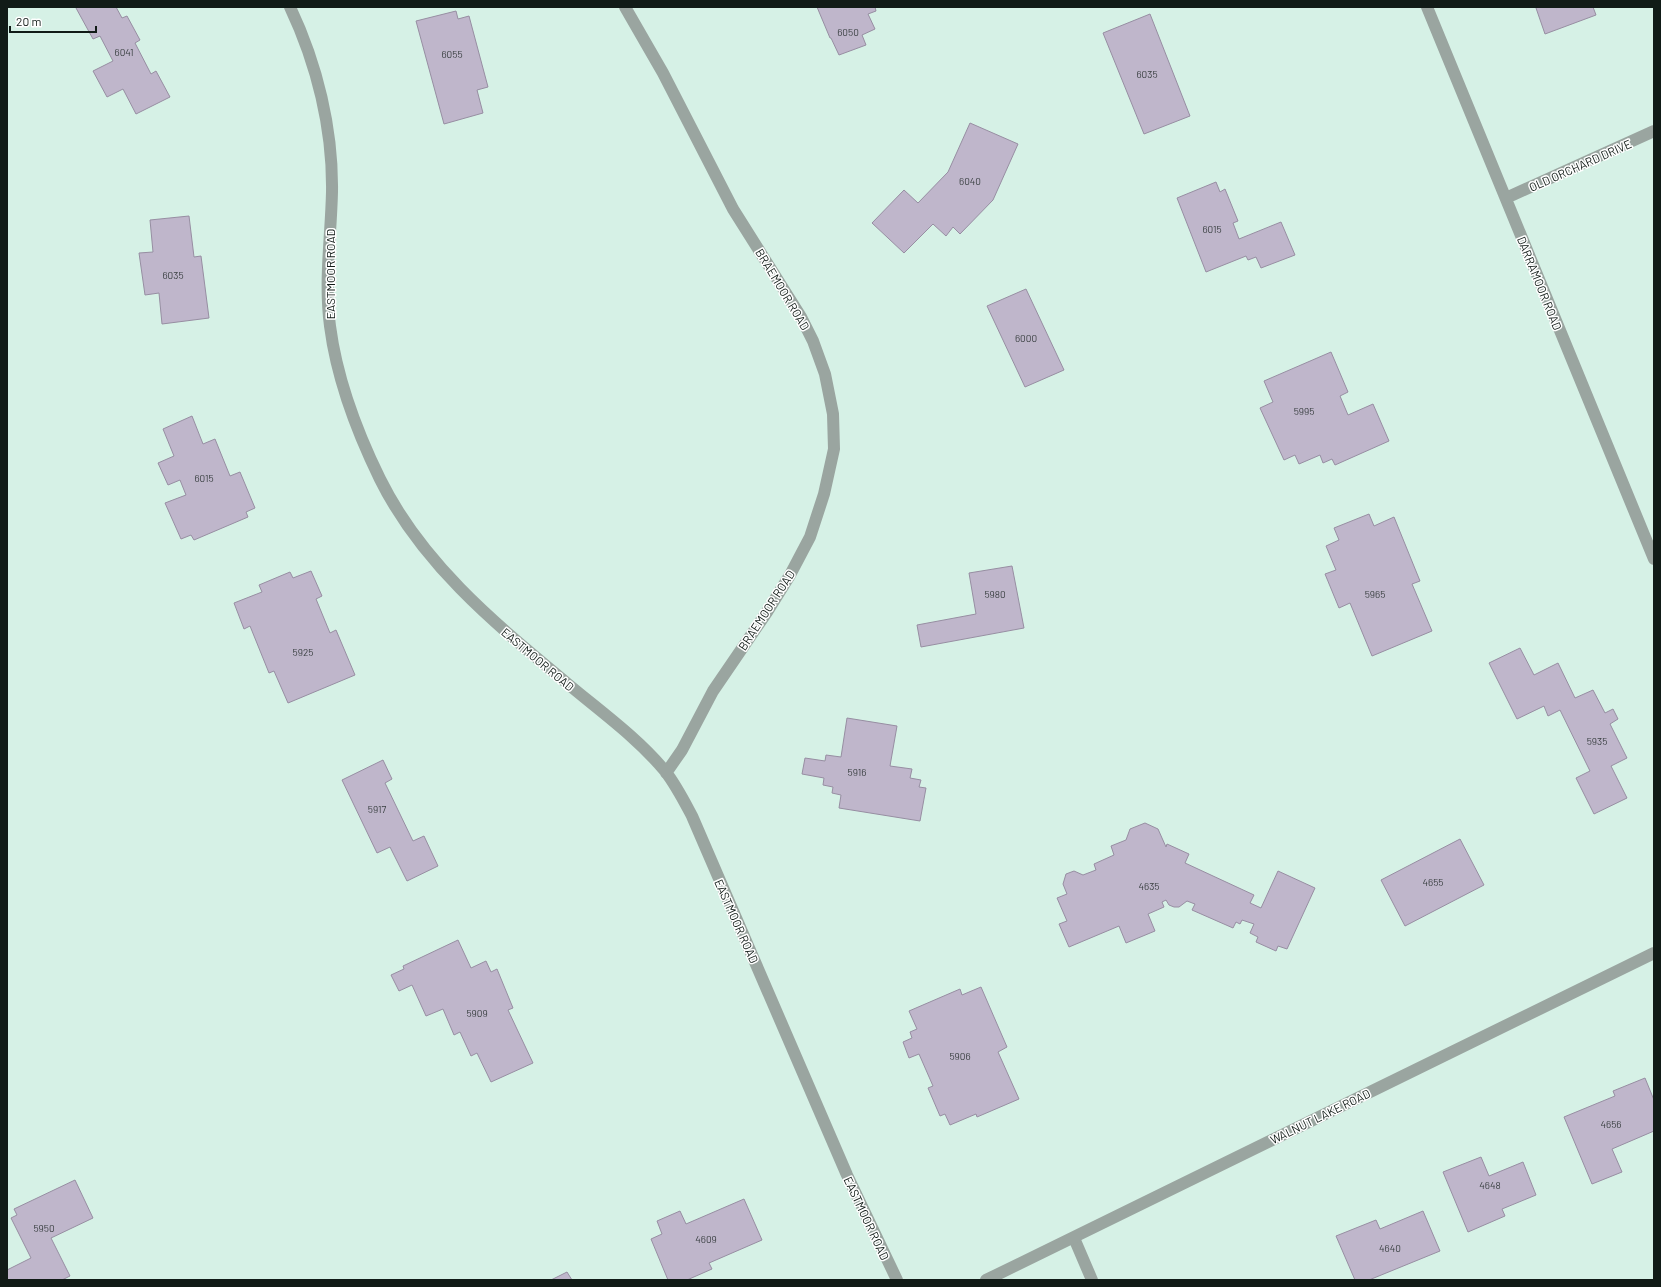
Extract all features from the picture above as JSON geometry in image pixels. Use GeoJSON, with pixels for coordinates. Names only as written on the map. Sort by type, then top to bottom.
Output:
{"type":"FeatureCollection","features":[{"type":"Feature","properties":{"kind":"street","name":"EASTMOOR ROAD"},"geometry":{"type":"LineString","coordinates":[[290,7],[312,63],[324,108],[330,154],[332,191],[327,275],[330,324],[338,372],[352,416],[381,481],[409,528],[434,561],[466,595],[509,635],[648,752],[666,772],[678,790],[692,816],[847,1176],[896,1280]]}},
{"type":"Feature","properties":{"kind":"street","name":"BRAEMOOR ROAD"},"geometry":{"type":"LineString","coordinates":[[625,7],[663,74],[733,209],[802,317],[813,341],[825,374],[833,414],[834,449],[824,494],[810,537],[768,612],[713,691],[682,750],[666,772]]}},
{"type":"Feature","properties":{"kind":"street","name":"DARRAMOOR ROAD"},"geometry":{"type":"LineString","coordinates":[[1427,7],[1654,559]]}},
{"type":"Feature","properties":{"kind":"street","name":"OLD ORCHARD DRIVE"},"geometry":{"type":"LineString","coordinates":[[1506,198],[1654,131]]}},
{"type":"Feature","properties":{"kind":"street","name":"WALNUT LAKE ROAD"},"geometry":{"type":"LineString","coordinates":[[986,1280],[1654,953]]}},
{"type":"Feature","properties":{"kind":"street"},"geometry":{"type":"LineString","coordinates":[[1074,1238],[1092,1280]]}},
{"type":"Feature","properties":{"kind":"building"},"geometry":{"type":"Polygon","coordinates":[[[116,7],[122,18],[127,16],[140,40],[135,43],[151,74],[156,71],[170,97],[136,114],[123,89],[107,97],[93,71],[113,61],[100,36],[93,39],[76,8],[116,7]]]}},
{"type":"Feature","properties":{"kind":"building"},"geometry":{"type":"Polygon","coordinates":[[[817,7],[875,7],[876,11],[868,14],[875,29],[862,35],[866,45],[839,55],[817,7]]]}},
{"type":"Feature","properties":{"kind":"building"},"geometry":{"type":"Polygon","coordinates":[[[1593,7],[1596,15],[1545,34],[1536,8],[1593,7]]]}},
{"type":"Feature","properties":{"kind":"building"},"geometry":{"type":"Polygon","coordinates":[[[456,11],[458,19],[469,16],[488,87],[477,90],[483,113],[444,124],[416,21],[456,11]]]}},
{"type":"Feature","properties":{"kind":"building"},"geometry":{"type":"Polygon","coordinates":[[[1150,14],[1190,116],[1144,134],[1103,33],[1150,14]]]}},
{"type":"Feature","properties":{"kind":"building"},"geometry":{"type":"Polygon","coordinates":[[[970,123],[1018,144],[993,200],[960,234],[953,227],[946,236],[933,224],[904,253],[872,223],[904,190],[918,203],[948,172],[970,123]]]}},
{"type":"Feature","properties":{"kind":"building"},"geometry":{"type":"Polygon","coordinates":[[[1216,182],[1220,192],[1225,189],[1238,221],[1233,223],[1239,239],[1281,222],[1295,255],[1261,268],[1256,257],[1248,260],[1246,256],[1206,272],[1177,198],[1216,182]]]}},
{"type":"Feature","properties":{"kind":"building"},"geometry":{"type":"Polygon","coordinates":[[[189,216],[194,257],[201,256],[209,318],[162,324],[159,293],[145,295],[139,253],[153,252],[150,220],[189,216]]]}},
{"type":"Feature","properties":{"kind":"building"},"geometry":{"type":"Polygon","coordinates":[[[1026,289],[1064,370],[1025,387],[987,306],[1026,289]]]}},
{"type":"Feature","properties":{"kind":"building"},"geometry":{"type":"Polygon","coordinates":[[[1331,352],[1348,392],[1340,396],[1348,415],[1373,404],[1389,441],[1335,465],[1332,459],[1323,463],[1320,455],[1299,464],[1295,455],[1284,460],[1260,408],[1273,402],[1264,381],[1331,352]]]}},
{"type":"Feature","properties":{"kind":"building"},"geometry":{"type":"Polygon","coordinates":[[[192,416],[203,444],[215,439],[230,476],[240,472],[255,508],[246,512],[248,517],[194,540],[191,535],[181,539],[165,503],[186,495],[180,480],[168,485],[158,463],[174,456],[163,429],[192,416]]]}},
{"type":"Feature","properties":{"kind":"building"},"geometry":{"type":"Polygon","coordinates":[[[1369,514],[1374,526],[1394,517],[1420,581],[1412,584],[1432,631],[1372,656],[1350,603],[1339,608],[1325,574],[1336,570],[1326,546],[1339,540],[1334,528],[1369,514]]]}},
{"type":"Feature","properties":{"kind":"building"},"geometry":{"type":"Polygon","coordinates":[[[1012,566],[1024,628],[921,647],[917,625],[976,614],[969,573],[1012,566]]]}},
{"type":"Feature","properties":{"kind":"building"},"geometry":{"type":"Polygon","coordinates":[[[311,571],[322,596],[316,599],[330,633],[336,630],[355,675],[288,703],[274,671],[269,673],[250,626],[244,629],[234,603],[262,592],[259,585],[290,572],[293,578],[311,571]]]}},
{"type":"Feature","properties":{"kind":"building"},"geometry":{"type":"Polygon","coordinates":[[[1520,648],[1534,675],[1558,663],[1575,698],[1593,690],[1605,713],[1613,709],[1618,719],[1610,724],[1627,758],[1611,766],[1627,798],[1594,814],[1576,778],[1590,771],[1560,710],[1548,716],[1544,706],[1517,719],[1489,663],[1520,648]]]}},
{"type":"Feature","properties":{"kind":"building"},"geometry":{"type":"Polygon","coordinates":[[[847,718],[897,726],[890,766],[912,769],[910,778],[921,780],[919,787],[926,788],[920,821],[839,808],[841,795],[832,793],[833,787],[823,785],[824,778],[802,774],[805,758],[825,761],[826,755],[841,757],[847,718]]]}},
{"type":"Feature","properties":{"kind":"building"},"geometry":{"type":"Polygon","coordinates":[[[383,760],[392,779],[385,783],[413,841],[424,836],[438,866],[407,881],[390,847],[377,853],[342,780],[383,760]]]}},
{"type":"Feature","properties":{"kind":"building"},"geometry":{"type":"Polygon","coordinates":[[[1145,823],[1158,829],[1166,847],[1167,844],[1189,854],[1185,863],[1254,895],[1250,903],[1261,908],[1278,871],[1315,888],[1287,949],[1278,946],[1276,951],[1256,942],[1258,937],[1250,933],[1254,924],[1242,920],[1240,924],[1236,922],[1233,928],[1192,910],[1195,904],[1187,901],[1179,907],[1174,907],[1169,905],[1166,900],[1162,902],[1164,907],[1148,914],[1155,931],[1126,943],[1119,926],[1069,947],[1059,924],[1067,921],[1057,898],[1067,894],[1063,884],[1066,874],[1074,871],[1083,875],[1096,870],[1094,864],[1114,855],[1111,846],[1126,840],[1130,829],[1145,823]]]}},
{"type":"Feature","properties":{"kind":"building"},"geometry":{"type":"Polygon","coordinates":[[[1460,839],[1484,885],[1405,926],[1381,880],[1460,839]]]}},
{"type":"Feature","properties":{"kind":"building"},"geometry":{"type":"Polygon","coordinates":[[[458,940],[471,968],[486,961],[491,972],[497,969],[513,1008],[508,1010],[533,1063],[491,1082],[477,1053],[471,1056],[460,1032],[454,1035],[443,1009],[426,1016],[412,985],[399,991],[391,975],[404,969],[403,966],[458,940]]]}},
{"type":"Feature","properties":{"kind":"building"},"geometry":{"type":"Polygon","coordinates":[[[981,987],[1007,1047],[998,1052],[1019,1099],[977,1117],[976,1114],[950,1125],[945,1114],[940,1116],[928,1088],[933,1086],[919,1054],[909,1058],[903,1042],[912,1038],[910,1032],[917,1029],[909,1011],[960,989],[962,995],[981,987]]]}},
{"type":"Feature","properties":{"kind":"building"},"geometry":{"type":"Polygon","coordinates":[[[1645,1078],[1654,1100],[1654,1131],[1612,1149],[1622,1172],[1592,1184],[1564,1117],[1615,1096],[1613,1091],[1645,1078]]]}},
{"type":"Feature","properties":{"kind":"building"},"geometry":{"type":"Polygon","coordinates":[[[1481,1157],[1489,1176],[1523,1162],[1536,1195],[1502,1209],[1505,1216],[1468,1232],[1443,1172],[1481,1157]]]}},
{"type":"Feature","properties":{"kind":"building"},"geometry":{"type":"Polygon","coordinates":[[[75,1180],[93,1218],[51,1238],[70,1276],[62,1280],[7,1280],[7,1270],[31,1258],[11,1218],[17,1215],[14,1209],[75,1180]]]}},
{"type":"Feature","properties":{"kind":"building"},"geometry":{"type":"Polygon","coordinates":[[[744,1199],[762,1240],[709,1263],[712,1269],[687,1280],[668,1280],[651,1239],[662,1234],[657,1221],[680,1211],[686,1224],[744,1199]]]}},
{"type":"Feature","properties":{"kind":"building"},"geometry":{"type":"Polygon","coordinates":[[[1423,1211],[1440,1251],[1369,1280],[1355,1280],[1336,1236],[1376,1220],[1380,1229],[1423,1211]]]}},
{"type":"Feature","properties":{"kind":"building"},"geometry":{"type":"Polygon","coordinates":[[[567,1272],[572,1280],[551,1280],[567,1272]]]}}]}
